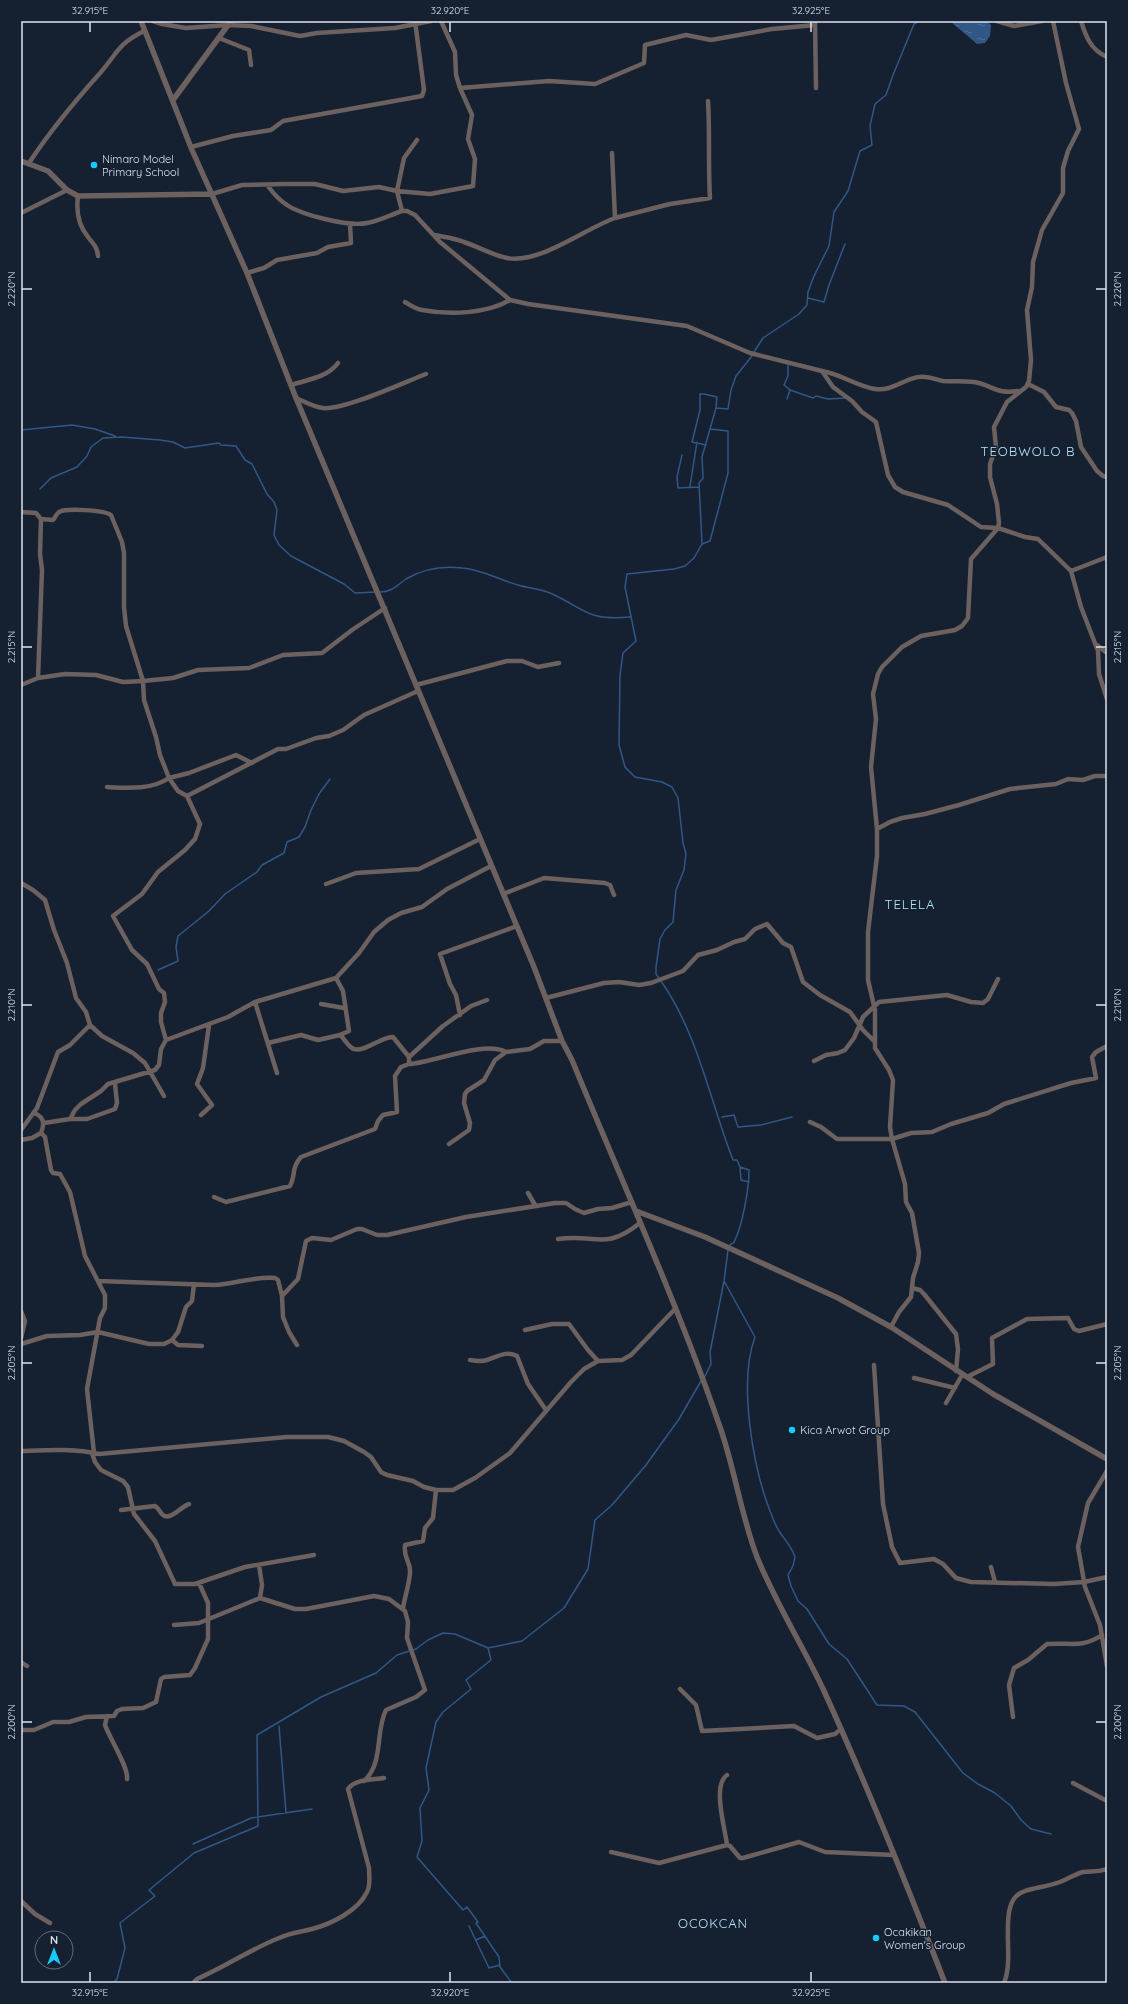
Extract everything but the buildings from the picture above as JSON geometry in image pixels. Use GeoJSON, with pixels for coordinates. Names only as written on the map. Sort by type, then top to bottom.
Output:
{"type":"FeatureCollection","features":[{"type":"Feature","properties":{"kind":"street"},"geometry":{"type":"LineString","coordinates":[[141,21],[191,147],[247,273],[296,398],[385,608],[546,998],[562,1041],[572,1060],[636,1211],[722,1434],[747,1528],[756,1554],[779,1605],[812,1665],[841,1729],[894,1855],[945,1983]]}},
{"type":"Feature","properties":{"kind":"street"},"geometry":{"type":"LineString","coordinates":[[153,21],[175,27],[186,28],[230,23],[300,36],[317,33],[370,30],[431,21]]}},
{"type":"Feature","properties":{"kind":"street"},"geometry":{"type":"LineString","coordinates":[[21,161],[48,171],[68,190],[78,196],[212,194],[242,185],[268,186],[315,184],[342,191],[380,187],[397,191],[430,194],[473,186],[475,159],[468,139],[472,115],[460,88],[456,71],[455,52],[441,21]]}},
{"type":"Feature","properties":{"kind":"street"},"geometry":{"type":"LineString","coordinates":[[997,21],[1014,26],[1042,21]]}},
{"type":"Feature","properties":{"kind":"street"},"geometry":{"type":"LineString","coordinates":[[891,1327],[899,1312],[910,1299],[919,1253],[912,1213],[906,1202],[905,1184],[890,1127],[893,1080],[889,1070],[876,1052],[874,1041],[874,1006],[868,980],[868,949],[876,865],[877,829],[871,767],[876,719],[873,694],[878,674],[894,655],[914,639],[955,630],[962,626],[968,618],[969,611],[969,571],[971,559],[998,528],[998,509],[990,477],[990,464],[996,447],[994,427],[1007,402],[1028,384],[1031,360],[1027,310],[1032,287],[1033,262],[1042,230],[1063,193],[1063,168],[1068,151],[1079,129],[1066,83],[1053,21]]}},
{"type":"Feature","properties":{"kind":"street"},"geometry":{"type":"LineString","coordinates":[[1081,21],[1090,44],[1098,53],[1107,57]]}},
{"type":"Feature","properties":{"kind":"street"},"geometry":{"type":"LineString","coordinates":[[173,100],[230,23]]}},
{"type":"Feature","properties":{"kind":"street"},"geometry":{"type":"LineString","coordinates":[[191,147],[234,136],[271,130],[283,121],[422,96],[424,90],[415,23]]}},
{"type":"Feature","properties":{"kind":"street"},"geometry":{"type":"LineString","coordinates":[[460,88],[549,80],[599,83],[644,64],[645,45],[686,35],[711,40],[815,23],[816,88]]}},
{"type":"Feature","properties":{"kind":"street"},"geometry":{"type":"LineString","coordinates":[[29,163],[54,126],[104,68],[116,50],[131,37],[144,31]]}},
{"type":"Feature","properties":{"kind":"street"},"geometry":{"type":"LineString","coordinates":[[219,38],[249,50],[252,65]]}},
{"type":"Feature","properties":{"kind":"street"},"geometry":{"type":"LineString","coordinates":[[434,235],[464,242],[500,257],[527,259],[615,218],[670,204],[710,198],[707,175],[709,126],[708,101]]}},
{"type":"Feature","properties":{"kind":"street"},"geometry":{"type":"LineString","coordinates":[[402,211],[397,191],[404,158],[416,140]]}},
{"type":"Feature","properties":{"kind":"street"},"geometry":{"type":"LineString","coordinates":[[612,153],[615,218]]}},
{"type":"Feature","properties":{"kind":"street"},"geometry":{"type":"LineString","coordinates":[[268,186],[280,200],[289,206],[331,220],[350,224],[367,223],[402,211],[407,211],[415,215],[434,235],[510,300],[528,304],[687,326],[750,353],[829,372],[855,384],[878,389],[892,388],[914,378],[924,376],[940,381],[979,383],[997,391],[1021,390]]}},
{"type":"Feature","properties":{"kind":"street"},"geometry":{"type":"LineString","coordinates":[[21,213],[68,190]]}},
{"type":"Feature","properties":{"kind":"street"},"geometry":{"type":"LineString","coordinates":[[78,196],[77,203],[80,225],[97,248],[98,256]]}},
{"type":"Feature","properties":{"kind":"street"},"geometry":{"type":"LineString","coordinates":[[247,273],[264,268],[277,260],[317,253],[328,247],[351,243],[350,224]]}},
{"type":"Feature","properties":{"kind":"street"},"geometry":{"type":"LineString","coordinates":[[405,302],[421,310],[473,311],[488,310],[500,306],[510,300]]}},
{"type":"Feature","properties":{"kind":"street"},"geometry":{"type":"LineString","coordinates":[[291,385],[323,375],[333,370],[338,364]]}},
{"type":"Feature","properties":{"kind":"street"},"geometry":{"type":"LineString","coordinates":[[822,371],[833,387],[876,422],[888,475],[895,487],[903,492],[948,506],[981,527],[998,528],[1025,537],[1038,539],[1071,571],[1081,607],[1096,644],[1099,657],[1099,674],[1107,699]]}},
{"type":"Feature","properties":{"kind":"street"},"geometry":{"type":"LineString","coordinates":[[296,398],[323,408],[331,408],[351,403],[426,374]]}},
{"type":"Feature","properties":{"kind":"street"},"geometry":{"type":"LineString","coordinates":[[1028,384],[1044,392],[1056,408],[1069,410],[1072,413],[1076,421],[1081,447],[1097,470],[1107,477]]}},
{"type":"Feature","properties":{"kind":"street"},"geometry":{"type":"LineString","coordinates":[[41,520],[53,520],[59,512],[64,511],[101,510],[111,515],[122,542],[124,554],[124,607],[126,626],[143,681],[144,700],[159,746],[160,755],[169,778],[178,790],[187,796],[200,824],[199,831],[195,839],[185,850],[158,872],[142,894],[112,916],[132,950],[152,972],[159,989],[166,998],[161,1013],[166,1040],[161,1049],[159,1065],[151,1072],[108,1084],[101,1091],[74,1110],[70,1119]]}},
{"type":"Feature","properties":{"kind":"street"},"geometry":{"type":"LineString","coordinates":[[21,512],[36,513],[41,520],[40,554],[42,565],[38,678]]}},
{"type":"Feature","properties":{"kind":"street"},"geometry":{"type":"LineString","coordinates":[[1071,571],[1107,557]]}},
{"type":"Feature","properties":{"kind":"street"},"geometry":{"type":"LineString","coordinates":[[21,685],[38,678],[65,674],[96,675],[123,682],[173,678],[198,670],[249,668],[283,655],[322,652],[385,608]]}},
{"type":"Feature","properties":{"kind":"street"},"geometry":{"type":"LineString","coordinates":[[1096,644],[1107,653]]}},
{"type":"Feature","properties":{"kind":"street"},"geometry":{"type":"LineString","coordinates":[[187,796],[278,749],[286,749],[329,736],[343,730],[364,716],[417,688],[507,661],[516,660],[538,667],[559,663]]}},
{"type":"Feature","properties":{"kind":"street"},"geometry":{"type":"LineString","coordinates":[[107,787],[139,788],[163,782],[169,778],[188,773],[236,755],[252,762]]}},
{"type":"Feature","properties":{"kind":"street"},"geometry":{"type":"LineString","coordinates":[[877,829],[902,818],[925,814],[959,805],[1017,787],[1041,786],[1068,780],[1083,780],[1095,776],[1107,776]]}},
{"type":"Feature","properties":{"kind":"street"},"geometry":{"type":"LineString","coordinates":[[326,884],[356,873],[419,869],[480,839]]}},
{"type":"Feature","properties":{"kind":"street"},"geometry":{"type":"LineString","coordinates":[[166,1040],[228,1017],[255,1002],[336,978],[359,953],[374,932],[388,920],[401,913],[422,907],[447,889],[491,866]]}},
{"type":"Feature","properties":{"kind":"street"},"geometry":{"type":"LineString","coordinates":[[503,894],[544,878],[605,883],[610,885],[614,895]]}},
{"type":"Feature","properties":{"kind":"street"},"geometry":{"type":"LineString","coordinates":[[21,883],[38,893],[45,900],[54,930],[67,963],[76,998],[86,1012],[90,1025],[102,1036],[133,1053],[145,1063],[164,1096]]}},
{"type":"Feature","properties":{"kind":"street"},"geometry":{"type":"LineString","coordinates":[[546,998],[604,982],[619,982],[639,986],[651,983],[683,971],[698,955],[717,950],[734,942],[745,939],[755,929],[767,924],[783,943],[791,947],[803,982],[820,995],[850,1012],[860,1026],[874,1041]]}},
{"type":"Feature","properties":{"kind":"street"},"geometry":{"type":"LineString","coordinates":[[460,1015],[456,995],[450,984],[440,954],[516,926]]}},
{"type":"Feature","properties":{"kind":"street"},"geometry":{"type":"LineString","coordinates":[[268,1043],[301,1035],[318,1040],[340,1035],[350,1030],[344,1008],[343,991],[336,978]]}},
{"type":"Feature","properties":{"kind":"street"},"geometry":{"type":"LineString","coordinates":[[814,1061],[826,1055],[845,1050],[854,1038],[863,1016],[882,1001],[906,1000],[932,996],[950,996],[982,1003],[988,999],[998,979]]}},
{"type":"Feature","properties":{"kind":"street"},"geometry":{"type":"LineString","coordinates":[[409,1057],[436,1031],[476,1003],[487,1000]]}},
{"type":"Feature","properties":{"kind":"street"},"geometry":{"type":"LineString","coordinates":[[255,1002],[277,1073]]}},
{"type":"Feature","properties":{"kind":"street"},"geometry":{"type":"LineString","coordinates":[[321,1004],[344,1008]]}},
{"type":"Feature","properties":{"kind":"street"},"geometry":{"type":"LineString","coordinates":[[21,1130],[34,1113],[52,1071],[58,1052],[70,1045],[90,1025]]}},
{"type":"Feature","properties":{"kind":"street"},"geometry":{"type":"LineString","coordinates":[[201,1115],[212,1105],[197,1084],[203,1068],[208,1025]]}},
{"type":"Feature","properties":{"kind":"street"},"geometry":{"type":"LineString","coordinates":[[340,1035],[351,1048],[355,1050],[361,1050],[384,1039],[394,1037],[409,1057],[409,1064]]}},
{"type":"Feature","properties":{"kind":"street"},"geometry":{"type":"LineString","coordinates":[[214,1197],[226,1202],[290,1186],[294,1177],[294,1164],[301,1157],[375,1130],[382,1115],[397,1112],[395,1076],[401,1067],[462,1052],[497,1050],[506,1052],[530,1049],[544,1042],[562,1041]]}},
{"type":"Feature","properties":{"kind":"street"},"geometry":{"type":"LineString","coordinates":[[810,1122],[822,1127],[836,1139],[892,1139],[911,1133],[932,1132],[951,1124],[984,1115],[1004,1104],[1071,1082],[1096,1078],[1092,1057],[1096,1052],[1107,1046]]}},
{"type":"Feature","properties":{"kind":"street"},"geometry":{"type":"LineString","coordinates":[[450,1144],[468,1132],[470,1128],[464,1103],[467,1091],[480,1084],[495,1060],[506,1052]]}},
{"type":"Feature","properties":{"kind":"street"},"geometry":{"type":"LineString","coordinates":[[44,1123],[70,1119],[87,1119],[115,1109],[117,1103],[115,1084],[117,1081]]}},
{"type":"Feature","properties":{"kind":"street"},"geometry":{"type":"LineString","coordinates":[[21,1140],[32,1138],[41,1133],[44,1123],[41,1117],[34,1113]]}},
{"type":"Feature","properties":{"kind":"street"},"geometry":{"type":"LineString","coordinates":[[41,1133],[45,1137],[51,1170],[53,1173],[60,1174],[63,1177],[65,1185],[70,1192],[85,1256],[105,1295],[105,1308],[100,1318],[98,1332],[93,1348],[87,1389],[95,1462],[101,1470],[123,1481],[128,1487],[133,1510],[161,1551],[166,1567],[174,1583],[187,1585],[199,1583],[245,1567],[314,1555]]}},
{"type":"Feature","properties":{"kind":"street"},"geometry":{"type":"LineString","coordinates":[[528,1193],[535,1205]]}},
{"type":"Feature","properties":{"kind":"street"},"geometry":{"type":"LineString","coordinates":[[282,1296],[298,1278],[306,1241],[312,1238],[331,1240],[357,1229],[362,1229],[377,1235],[387,1235],[448,1223],[461,1218],[487,1215],[535,1205],[563,1202],[584,1213],[598,1209],[612,1208],[632,1202]]}},
{"type":"Feature","properties":{"kind":"street"},"geometry":{"type":"LineString","coordinates":[[636,1211],[705,1238],[838,1298],[891,1327],[964,1376],[1058,1433],[1107,1459]]}},
{"type":"Feature","properties":{"kind":"street"},"geometry":{"type":"LineString","coordinates":[[558,1239],[572,1238],[599,1241],[611,1239],[626,1233],[640,1222]]}},
{"type":"Feature","properties":{"kind":"street"},"geometry":{"type":"LineString","coordinates":[[98,1281],[227,1284],[241,1279],[275,1278],[278,1280],[282,1296],[283,1317],[289,1332],[297,1345]]}},
{"type":"Feature","properties":{"kind":"street"},"geometry":{"type":"LineString","coordinates":[[21,1344],[46,1336],[80,1335],[98,1332],[149,1344],[164,1344],[172,1340],[178,1332],[186,1307],[192,1301],[194,1284]]}},
{"type":"Feature","properties":{"kind":"street"},"geometry":{"type":"LineString","coordinates":[[912,1288],[920,1290],[924,1294],[956,1334],[958,1349],[956,1370]]}},
{"type":"Feature","properties":{"kind":"street"},"geometry":{"type":"LineString","coordinates":[[21,1451],[86,1450],[93,1453],[113,1453],[287,1437],[328,1437],[344,1441],[364,1452],[371,1457],[381,1472],[413,1481],[424,1487],[436,1490],[458,1488],[498,1463],[519,1444],[546,1410],[584,1369],[598,1361],[622,1360],[631,1355],[675,1309]]}},
{"type":"Feature","properties":{"kind":"street"},"geometry":{"type":"LineString","coordinates":[[21,1311],[25,1321],[21,1338]]}},
{"type":"Feature","properties":{"kind":"street"},"geometry":{"type":"LineString","coordinates":[[946,1403],[964,1376],[992,1364],[991,1342],[993,1337],[1027,1319],[1068,1318],[1074,1329],[1079,1331],[1107,1324]]}},
{"type":"Feature","properties":{"kind":"street"},"geometry":{"type":"LineString","coordinates":[[525,1330],[552,1324],[569,1324],[598,1361]]}},
{"type":"Feature","properties":{"kind":"street"},"geometry":{"type":"LineString","coordinates":[[172,1340],[178,1345],[202,1346]]}},
{"type":"Feature","properties":{"kind":"street"},"geometry":{"type":"LineString","coordinates":[[470,1360],[487,1360],[500,1355],[512,1354],[518,1356],[528,1384],[546,1410]]}},
{"type":"Feature","properties":{"kind":"street"},"geometry":{"type":"LineString","coordinates":[[874,1366],[882,1504],[892,1547],[900,1562],[934,1559],[959,1580],[971,1582],[1045,1584],[1084,1582],[1107,1577]]}},
{"type":"Feature","properties":{"kind":"street"},"geometry":{"type":"LineString","coordinates":[[914,1378],[955,1388]]}},
{"type":"Feature","properties":{"kind":"street"},"geometry":{"type":"LineString","coordinates":[[1107,1471],[1088,1503],[1079,1539],[1084,1582],[1102,1635],[1107,1666]]}},
{"type":"Feature","properties":{"kind":"street"},"geometry":{"type":"LineString","coordinates":[[364,1781],[368,1777],[376,1760],[386,1710],[416,1697],[425,1690],[407,1638],[408,1622],[403,1608],[410,1573],[409,1565],[404,1554],[405,1545],[423,1541],[425,1528],[433,1518],[436,1490]]}},
{"type":"Feature","properties":{"kind":"street"},"geometry":{"type":"LineString","coordinates":[[121,1510],[133,1510],[146,1506],[155,1506],[159,1508],[163,1515],[166,1516],[173,1515],[188,1504]]}},
{"type":"Feature","properties":{"kind":"street"},"geometry":{"type":"LineString","coordinates":[[259,1565],[262,1585],[260,1598]]}},
{"type":"Feature","properties":{"kind":"street"},"geometry":{"type":"LineString","coordinates":[[991,1567],[995,1582]]}},
{"type":"Feature","properties":{"kind":"street"},"geometry":{"type":"LineString","coordinates":[[21,1730],[34,1730],[53,1722],[69,1722],[86,1717],[114,1716],[122,1709],[143,1708],[156,1702],[161,1679],[164,1677],[183,1676],[193,1672],[208,1639],[208,1602],[199,1583]]}},
{"type":"Feature","properties":{"kind":"street"},"geometry":{"type":"LineString","coordinates":[[174,1625],[188,1625],[209,1620],[260,1598],[295,1609],[306,1609],[374,1596],[389,1599],[403,1608]]}},
{"type":"Feature","properties":{"kind":"street"},"geometry":{"type":"LineString","coordinates":[[1013,1717],[1009,1685],[1014,1668],[1028,1660],[1047,1644],[1083,1644],[1092,1642],[1102,1635]]}},
{"type":"Feature","properties":{"kind":"street"},"geometry":{"type":"LineString","coordinates":[[21,1662],[27,1666]]}},
{"type":"Feature","properties":{"kind":"street"},"geometry":{"type":"LineString","coordinates":[[680,1689],[696,1705],[702,1731],[794,1726],[817,1738],[835,1734],[841,1729]]}},
{"type":"Feature","properties":{"kind":"street"},"geometry":{"type":"LineString","coordinates":[[107,1716],[105,1725],[128,1775],[127,1779]]}},
{"type":"Feature","properties":{"kind":"street"},"geometry":{"type":"LineString","coordinates":[[727,1774],[721,1780],[720,1798],[727,1845],[730,1846],[740,1858],[799,1842],[825,1852],[894,1855]]}},
{"type":"Feature","properties":{"kind":"street"},"geometry":{"type":"LineString","coordinates":[[193,1983],[197,1979],[279,1938],[313,1929],[336,1920],[353,1908],[362,1899],[368,1892],[370,1881],[369,1868],[348,1789],[350,1785],[384,1778]]}},
{"type":"Feature","properties":{"kind":"street"},"geometry":{"type":"LineString","coordinates":[[1073,1783],[1107,1801]]}},
{"type":"Feature","properties":{"kind":"street"},"geometry":{"type":"LineString","coordinates":[[611,1852],[659,1863],[727,1845]]}},
{"type":"Feature","properties":{"kind":"street"},"geometry":{"type":"LineString","coordinates":[[1004,1983],[1007,1975],[1008,1961],[1008,1910],[1014,1898],[1023,1890],[1061,1882],[1083,1872],[1100,1872],[1107,1869]]}},
{"type":"Feature","properties":{"kind":"street"},"geometry":{"type":"LineString","coordinates":[[21,1901],[35,1914],[50,1923]]}},
{"type":"Feature","properties":{"kind":"water"},"geometry":{"type":"Polygon","coordinates":[[[950,21],[987,21],[991,25],[990,36],[985,43],[977,44],[950,21]]]}},
{"type":"Feature","properties":{"kind":"waterway"},"geometry":{"type":"LineString","coordinates":[[754,352],[763,338],[799,314],[807,305],[808,292],[829,246],[834,212],[848,191],[860,151],[872,145],[870,126],[875,104],[886,95],[914,24],[919,21]]}},
{"type":"Feature","properties":{"kind":"waterway"},"geometry":{"type":"LineString","coordinates":[[808,298],[824,302],[845,244]]}},
{"type":"Feature","properties":{"kind":"waterway"},"geometry":{"type":"LineString","coordinates":[[659,978],[656,974],[656,967],[660,939],[665,930],[673,922],[676,890],[684,870],[686,854],[683,843],[678,798],[672,787],[662,782],[635,777],[625,767],[619,745],[620,675],[623,653],[636,641],[625,587],[627,574],[674,569],[685,566],[694,558],[702,544],[699,483],[703,478],[702,457],[716,408],[728,409],[731,390],[736,376],[752,356]]}},
{"type":"Feature","properties":{"kind":"waterway"},"geometry":{"type":"LineString","coordinates":[[788,365],[788,376],[784,385],[790,390],[813,398],[816,396],[828,399],[846,398]]}},
{"type":"Feature","properties":{"kind":"waterway"},"geometry":{"type":"LineString","coordinates":[[787,399],[790,390]]}},
{"type":"Feature","properties":{"kind":"waterway"},"geometry":{"type":"LineString","coordinates":[[706,445],[692,442],[700,410],[700,394],[717,397],[716,408]]}},
{"type":"Feature","properties":{"kind":"waterway"},"geometry":{"type":"LineString","coordinates":[[21,430],[72,425],[95,429],[115,436]]}},
{"type":"Feature","properties":{"kind":"waterway"},"geometry":{"type":"LineString","coordinates":[[702,544],[710,541],[728,473],[728,431],[710,429]]}},
{"type":"Feature","properties":{"kind":"waterway"},"geometry":{"type":"LineString","coordinates":[[40,489],[51,478],[77,467],[87,456],[91,447],[103,438],[122,437],[160,440],[173,442],[185,448],[219,443],[221,445],[236,446],[245,460],[252,464],[267,494],[274,502],[277,510],[274,535],[279,545],[291,556],[344,584],[355,593],[376,592]]}},
{"type":"Feature","properties":{"kind":"waterway"},"geometry":{"type":"LineString","coordinates":[[690,486],[697,442]]}},
{"type":"Feature","properties":{"kind":"waterway"},"geometry":{"type":"LineString","coordinates":[[682,455],[677,477],[678,488],[699,487]]}},
{"type":"Feature","properties":{"kind":"waterway"},"geometry":{"type":"LineString","coordinates":[[380,592],[391,589],[406,579],[419,573],[448,567],[462,568],[476,570],[511,583],[550,593],[595,615],[615,618],[630,617]]}},
{"type":"Feature","properties":{"kind":"waterway"},"geometry":{"type":"LineString","coordinates":[[158,970],[178,961],[176,947],[178,936],[209,911],[225,894],[257,872],[262,865],[284,853],[287,842],[299,837],[305,827],[319,794],[330,779]]}},
{"type":"Feature","properties":{"kind":"waterway"},"geometry":{"type":"LineString","coordinates":[[661,981],[674,1001],[694,1045],[733,1160],[737,1160],[740,1167],[749,1170],[747,1196],[741,1224],[735,1242],[729,1246]]}},
{"type":"Feature","properties":{"kind":"waterway"},"geometry":{"type":"LineString","coordinates":[[722,1117],[734,1115],[738,1127],[761,1125],[792,1117]]}},
{"type":"Feature","properties":{"kind":"waterway"},"geometry":{"type":"LineString","coordinates":[[740,1167],[741,1180],[749,1182]]}},
{"type":"Feature","properties":{"kind":"waterway"},"geometry":{"type":"LineString","coordinates":[[728,1250],[724,1281],[755,1337],[750,1356],[748,1377],[748,1400],[753,1448],[764,1493],[775,1524],[794,1553],[795,1557],[793,1566],[788,1575],[798,1601],[807,1609],[829,1644],[847,1659],[877,1705],[904,1706],[915,1712],[963,1773],[978,1784],[995,1793],[1011,1806],[1021,1820],[1031,1829],[1051,1834]]}},
{"type":"Feature","properties":{"kind":"waterway"},"geometry":{"type":"LineString","coordinates":[[704,1378],[711,1364],[710,1352],[724,1281]]}},
{"type":"Feature","properties":{"kind":"waterway"},"geometry":{"type":"LineString","coordinates":[[512,1983],[500,1967],[499,1957],[467,1907],[463,1910],[417,1857],[422,1841],[420,1808],[429,1790],[426,1768],[436,1722],[443,1712],[471,1689],[466,1680],[491,1660],[488,1648],[522,1641],[564,1608],[588,1569],[595,1520],[612,1505],[646,1465],[679,1419],[701,1381]]}},
{"type":"Feature","properties":{"kind":"waterway"},"geometry":{"type":"LineString","coordinates":[[113,1983],[117,1979],[125,1948],[120,1923],[155,1896],[149,1890],[194,1853],[258,1826],[257,1735],[321,1697],[376,1673],[397,1655],[416,1649],[428,1640],[443,1633],[455,1634],[488,1648]]}},
{"type":"Feature","properties":{"kind":"waterway"},"geometry":{"type":"LineString","coordinates":[[279,1726],[286,1813]]}},
{"type":"Feature","properties":{"kind":"waterway"},"geometry":{"type":"LineString","coordinates":[[193,1844],[251,1818],[312,1809]]}},
{"type":"Feature","properties":{"kind":"waterway"},"geometry":{"type":"LineString","coordinates":[[469,1926],[489,1968],[500,1965]]}},
{"type":"Feature","properties":{"kind":"waterway"},"geometry":{"type":"LineString","coordinates":[[476,1940],[485,1936]]}},
{"type":"Feature","properties":{"kind":"place","name":"Nimaro Model Primary School"},"geometry":{"type":"Point","coordinates":[94,165]}},
{"type":"Feature","properties":{"kind":"place","name":"Kica Arwot Group"},"geometry":{"type":"Point","coordinates":[792,1430]}},
{"type":"Feature","properties":{"kind":"place","name":"Ocakikan Women's Group"},"geometry":{"type":"Point","coordinates":[876,1938]}},
{"type":"Feature","properties":{"kind":"district","name":"TEOBWOLO B"},"geometry":{"type":"Point","coordinates":[1028,451]}},
{"type":"Feature","properties":{"kind":"district","name":"TELELA"},"geometry":{"type":"Point","coordinates":[910,904]}},
{"type":"Feature","properties":{"kind":"district","name":"OCOKCAN"},"geometry":{"type":"Point","coordinates":[713,1923]}}]}
